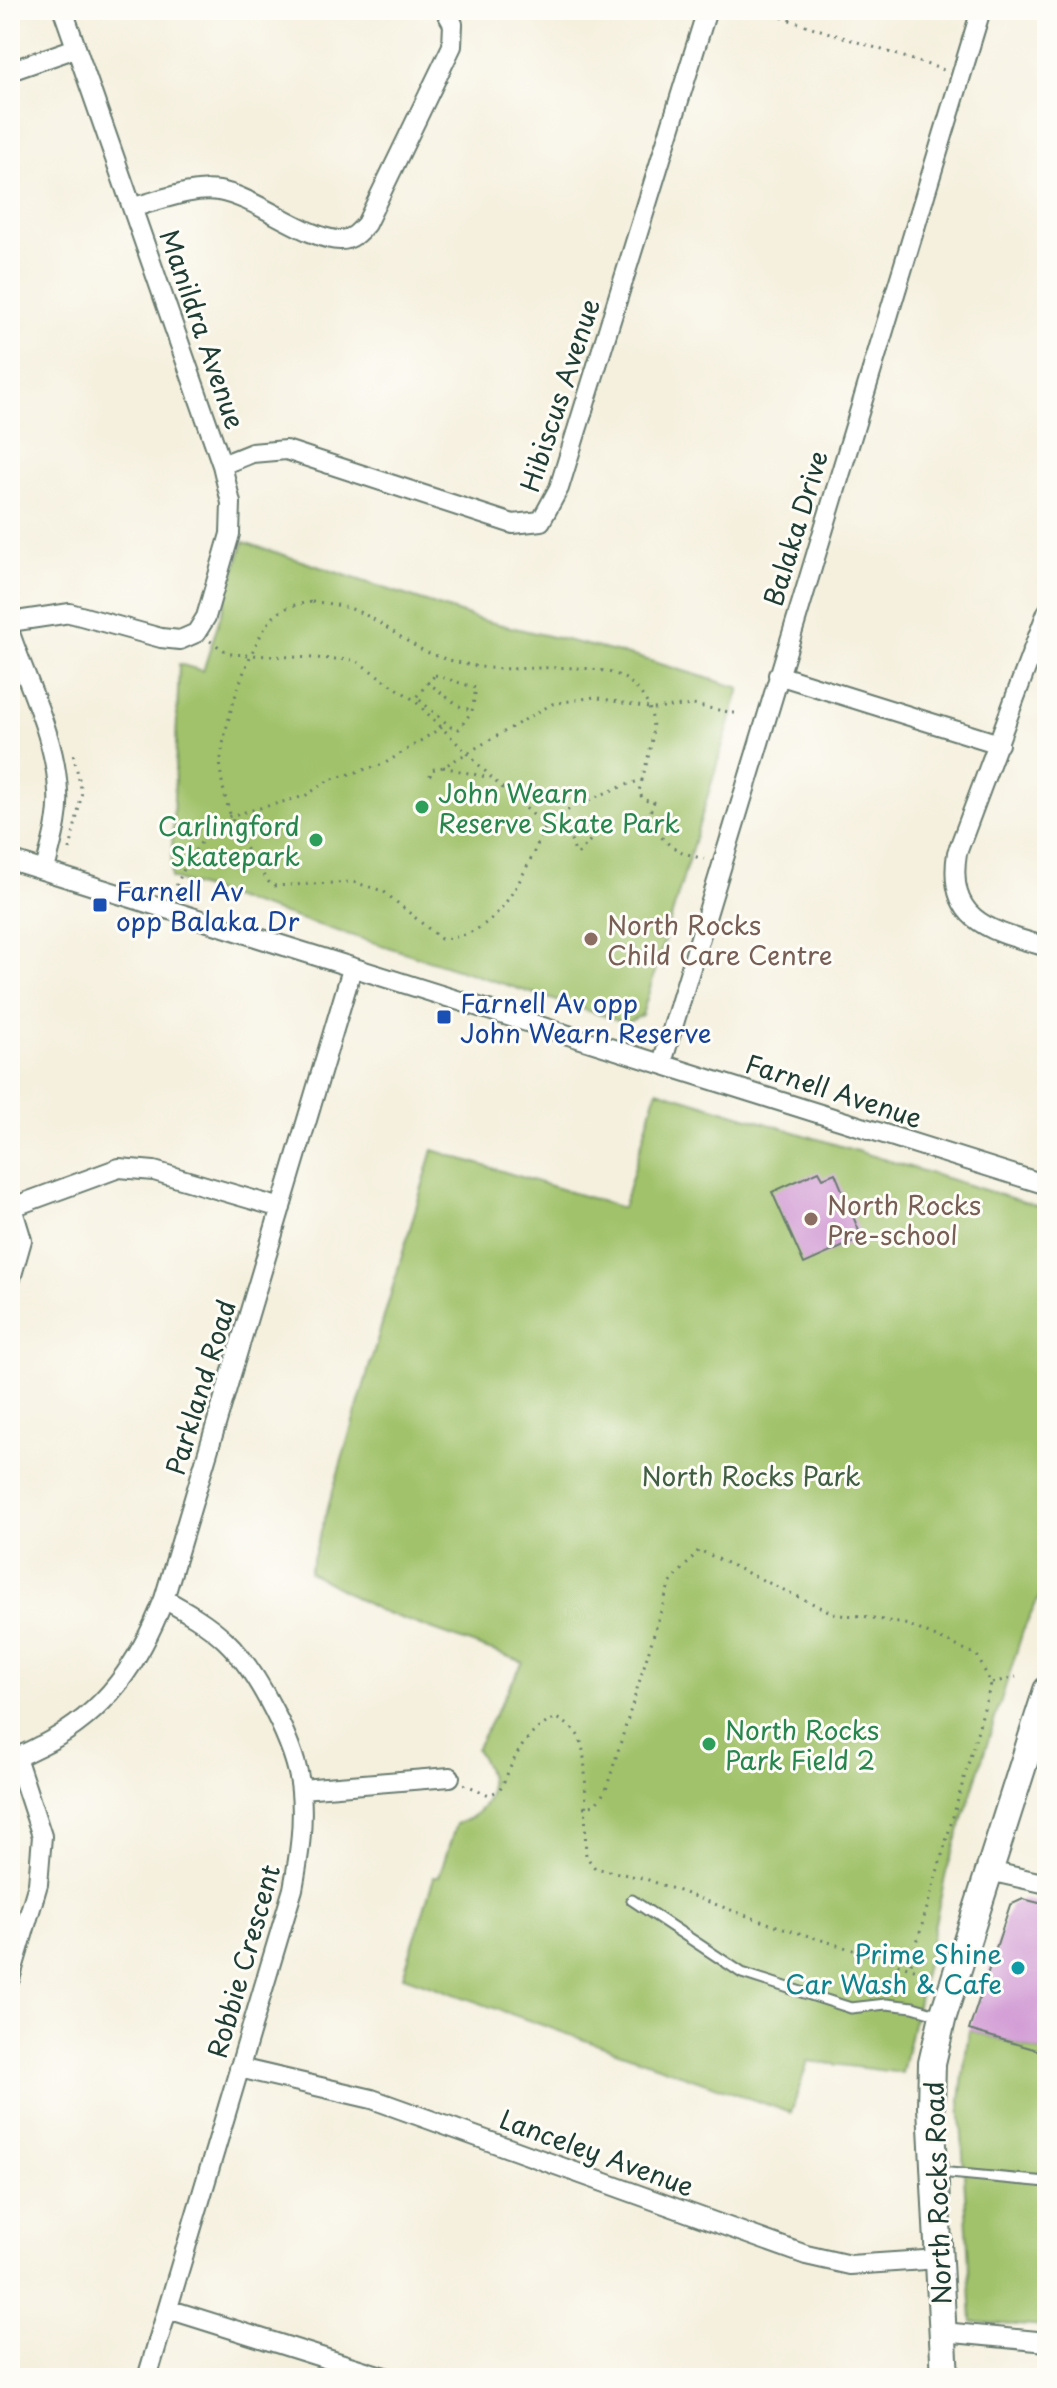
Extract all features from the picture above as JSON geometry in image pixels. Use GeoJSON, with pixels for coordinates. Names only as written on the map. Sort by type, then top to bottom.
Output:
{"type":"FeatureCollection","features":[{"type":"Feature","properties":{"kind":"main road","name":"North Rocks Road"},"geometry":{"type":"LineString","coordinates":[[945,2378],[934,2172],[932,2063],[943,2016],[1047,1690]]}},
{"type":"Feature","properties":{"kind":"street","name":"Manildra Avenue"},"geometry":{"type":"LineString","coordinates":[[63,10],[222,465],[231,503],[230,534],[206,617],[196,633]]}},
{"type":"Feature","properties":{"kind":"street"},"geometry":{"type":"LineString","coordinates":[[134,207],[189,193],[216,191],[244,199],[327,237],[344,240],[353,237],[366,224],[452,46],[453,24],[445,10]]}},
{"type":"Feature","properties":{"kind":"street","name":"Hibiscus Avenue"},"geometry":{"type":"LineString","coordinates":[[222,465],[252,453],[286,450],[513,524],[541,521],[559,488],[707,10]]}},
{"type":"Feature","properties":{"kind":"street","name":"Balaka Drive"},"geometry":{"type":"LineString","coordinates":[[662,1063],[981,10]]}},
{"type":"Feature","properties":{"kind":"street"},"geometry":{"type":"LineString","coordinates":[[10,71],[76,48]]}},
{"type":"Feature","properties":{"kind":"street"},"geometry":{"type":"LineString","coordinates":[[1047,612],[957,853],[955,887],[960,902],[977,922],[991,930],[1047,947]]}},
{"type":"Feature","properties":{"kind":"street"},"geometry":{"type":"LineString","coordinates":[[10,622],[70,613],[161,638],[180,640],[196,633]]}},
{"type":"Feature","properties":{"kind":"street"},"geometry":{"type":"LineString","coordinates":[[10,633],[52,755],[58,791],[57,824],[45,870]]}},
{"type":"Feature","properties":{"kind":"street"},"geometry":{"type":"LineString","coordinates":[[778,675],[999,744]]}},
{"type":"Feature","properties":{"kind":"street","name":"Farnell Avenue"},"geometry":{"type":"LineString","coordinates":[[10,860],[1047,1185]]}},
{"type":"Feature","properties":{"kind":"street","name":"Parkland Road"},"geometry":{"type":"LineString","coordinates":[[13,1758],[60,1736],[96,1711],[126,1675],[146,1644],[164,1599],[352,969]]}},
{"type":"Feature","properties":{"kind":"street"},"geometry":{"type":"LineString","coordinates":[[10,1282],[22,1240],[11,1208],[119,1168],[154,1171],[281,1208]]}},
{"type":"Feature","properties":{"kind":"street","name":"Robbie Crescent"},"geometry":{"type":"LineString","coordinates":[[147,2378],[293,1889],[301,1846],[301,1789],[280,1726],[256,1680],[228,1642],[198,1617],[164,1599]]}},
{"type":"Feature","properties":{"kind":"street"},"geometry":{"type":"LineString","coordinates":[[10,1979],[38,1884],[42,1836],[13,1758]]}},
{"type":"Feature","properties":{"kind":"street"},"geometry":{"type":"LineString","coordinates":[[301,1789],[450,1777]]}},
{"type":"Feature","properties":{"kind":"street"},"geometry":{"type":"LineString","coordinates":[[989,1871],[1047,1884]]}},
{"type":"Feature","properties":{"kind":"street","name":"Lanceley Avenue"},"geometry":{"type":"LineString","coordinates":[[239,2068],[372,2099],[806,2255],[850,2265],[939,2259]]}},
{"type":"Feature","properties":{"kind":"street"},"geometry":{"type":"LineString","coordinates":[[168,2309],[388,2378]]}},
{"type":"Feature","properties":{"kind":"street"},"geometry":{"type":"LineString","coordinates":[[943,2332],[1047,2342]]}},
{"type":"Feature","properties":{"kind":"lane"},"geometry":{"type":"LineString","coordinates":[[632,1900],[742,1973],[851,2008],[886,2004],[913,2007],[943,2016]]}},
{"type":"Feature","properties":{"kind":"lane"},"geometry":{"type":"LineString","coordinates":[[934,2172],[1047,2182]]}},
{"type":"Feature","properties":{"kind":"path"},"geometry":{"type":"LineString","coordinates":[[759,10],[959,75]]}},
{"type":"Feature","properties":{"kind":"path"},"geometry":{"type":"LineString","coordinates":[[642,780],[613,787],[588,803],[570,808],[547,824],[517,888],[501,910],[463,938],[441,939],[383,891],[353,882],[272,886],[250,859],[230,816],[220,771],[223,740],[252,653],[275,615],[292,605],[333,603],[372,615],[418,648],[480,667],[590,669],[630,681],[653,709],[653,730],[642,780],[639,791],[643,800],[654,802],[649,815],[657,835],[674,851],[704,859]]}},
{"type":"Feature","properties":{"kind":"path"},"geometry":{"type":"LineString","coordinates":[[196,633],[230,654],[355,660],[417,700],[447,724],[459,729],[472,711],[476,688],[435,675],[416,697],[417,700],[442,728],[494,780],[547,824],[570,838],[578,854],[593,837]]}},
{"type":"Feature","properties":{"kind":"path"},"geometry":{"type":"LineString","coordinates":[[427,682],[448,700],[472,711]]}},
{"type":"Feature","properties":{"kind":"path"},"geometry":{"type":"LineString","coordinates":[[430,776],[431,770],[443,767],[552,704],[594,697],[653,709],[693,705],[739,714]]}},
{"type":"Feature","properties":{"kind":"path"},"geometry":{"type":"LineString","coordinates":[[441,719],[445,710]]}},
{"type":"Feature","properties":{"kind":"path"},"geometry":{"type":"LineString","coordinates":[[167,909],[188,860],[208,833],[230,816],[305,796],[329,780],[384,764],[447,724]]}},
{"type":"Feature","properties":{"kind":"path"},"geometry":{"type":"LineString","coordinates":[[443,767],[494,780]]}},
{"type":"Feature","properties":{"kind":"path"},"geometry":{"type":"LineString","coordinates":[[583,1807],[595,1805],[606,1790],[669,1585],[699,1550],[837,1615],[863,1616],[909,1625],[977,1655],[991,1684],[910,1967]]}},
{"type":"Feature","properties":{"kind":"path"},"geometry":{"type":"LineString","coordinates":[[991,1684],[1016,1677]]}},
{"type":"Feature","properties":{"kind":"path"},"geometry":{"type":"LineString","coordinates":[[450,1777],[489,1795],[500,1790],[522,1744],[538,1725],[557,1718],[571,1727],[580,1739],[585,1765],[583,1807],[586,1856],[595,1868],[646,1879],[761,1921],[930,1974]]}},
{"type":"Feature","properties":{"kind":"green space"},"geometry":{"type":"Polygon","coordinates":[[[244,542],[481,620],[637,657],[740,688],[642,1015],[626,1023],[171,878],[179,664],[203,671],[244,542]]]}},
{"type":"Feature","properties":{"kind":"green space","name":"North Rocks Park"},"geometry":{"type":"Polygon","coordinates":[[[657,1090],[1047,1209],[1047,1580],[1023,1631],[946,1873],[902,2073],[808,2061],[791,2113],[403,1976],[434,1877],[439,1877],[456,1824],[479,1811],[489,1793],[487,1772],[476,1749],[523,1662],[378,1610],[309,1572],[433,1150],[623,1208],[657,1090]]]}},
{"type":"Feature","properties":{"kind":"green space"},"geometry":{"type":"Polygon","coordinates":[[[969,2030],[1047,2053],[1047,2327],[972,2322],[960,2099],[969,2030]]]}},
{"type":"Feature","properties":{"kind":"building","name":"North Rocks Pre-school"},"geometry":{"type":"Polygon","coordinates":[[[819,1171],[823,1178],[835,1173],[862,1238],[804,1264],[772,1192],[819,1171]]]}},
{"type":"Feature","properties":{"kind":"building","name":"Prime Shine Car Wash & Cafe"},"geometry":{"type":"Polygon","coordinates":[[[1023,1899],[1047,1905],[1047,2053],[969,2030],[1010,1905],[1023,1899]]]}},
{"type":"Feature","properties":{"kind":"place","name":"John Wearn Reserve Skate Park"},"geometry":{"type":"Point","coordinates":[422,807]}},
{"type":"Feature","properties":{"kind":"place","name":"Carlingford Skatepark"},"geometry":{"type":"Point","coordinates":[316,840]}},
{"type":"Feature","properties":{"kind":"place","name":"Farnell Av opp Balaka Dr"},"geometry":{"type":"Point","coordinates":[100,905]}},
{"type":"Feature","properties":{"kind":"place","name":"North Rocks Child Care Centre"},"geometry":{"type":"Point","coordinates":[591,939]}},
{"type":"Feature","properties":{"kind":"place","name":"Farnell Av opp John Wearn Reserve"},"geometry":{"type":"Point","coordinates":[444,1017]}},
{"type":"Feature","properties":{"kind":"place","name":"North Rocks Pre-school"},"geometry":{"type":"Point","coordinates":[811,1219]}},
{"type":"Feature","properties":{"kind":"place","name":"North Rocks Park Field 2"},"geometry":{"type":"Point","coordinates":[709,1744]}},
{"type":"Feature","properties":{"kind":"place","name":"Prime Shine Car Wash & Cafe"},"geometry":{"type":"Point","coordinates":[1018,1968]}}]}
